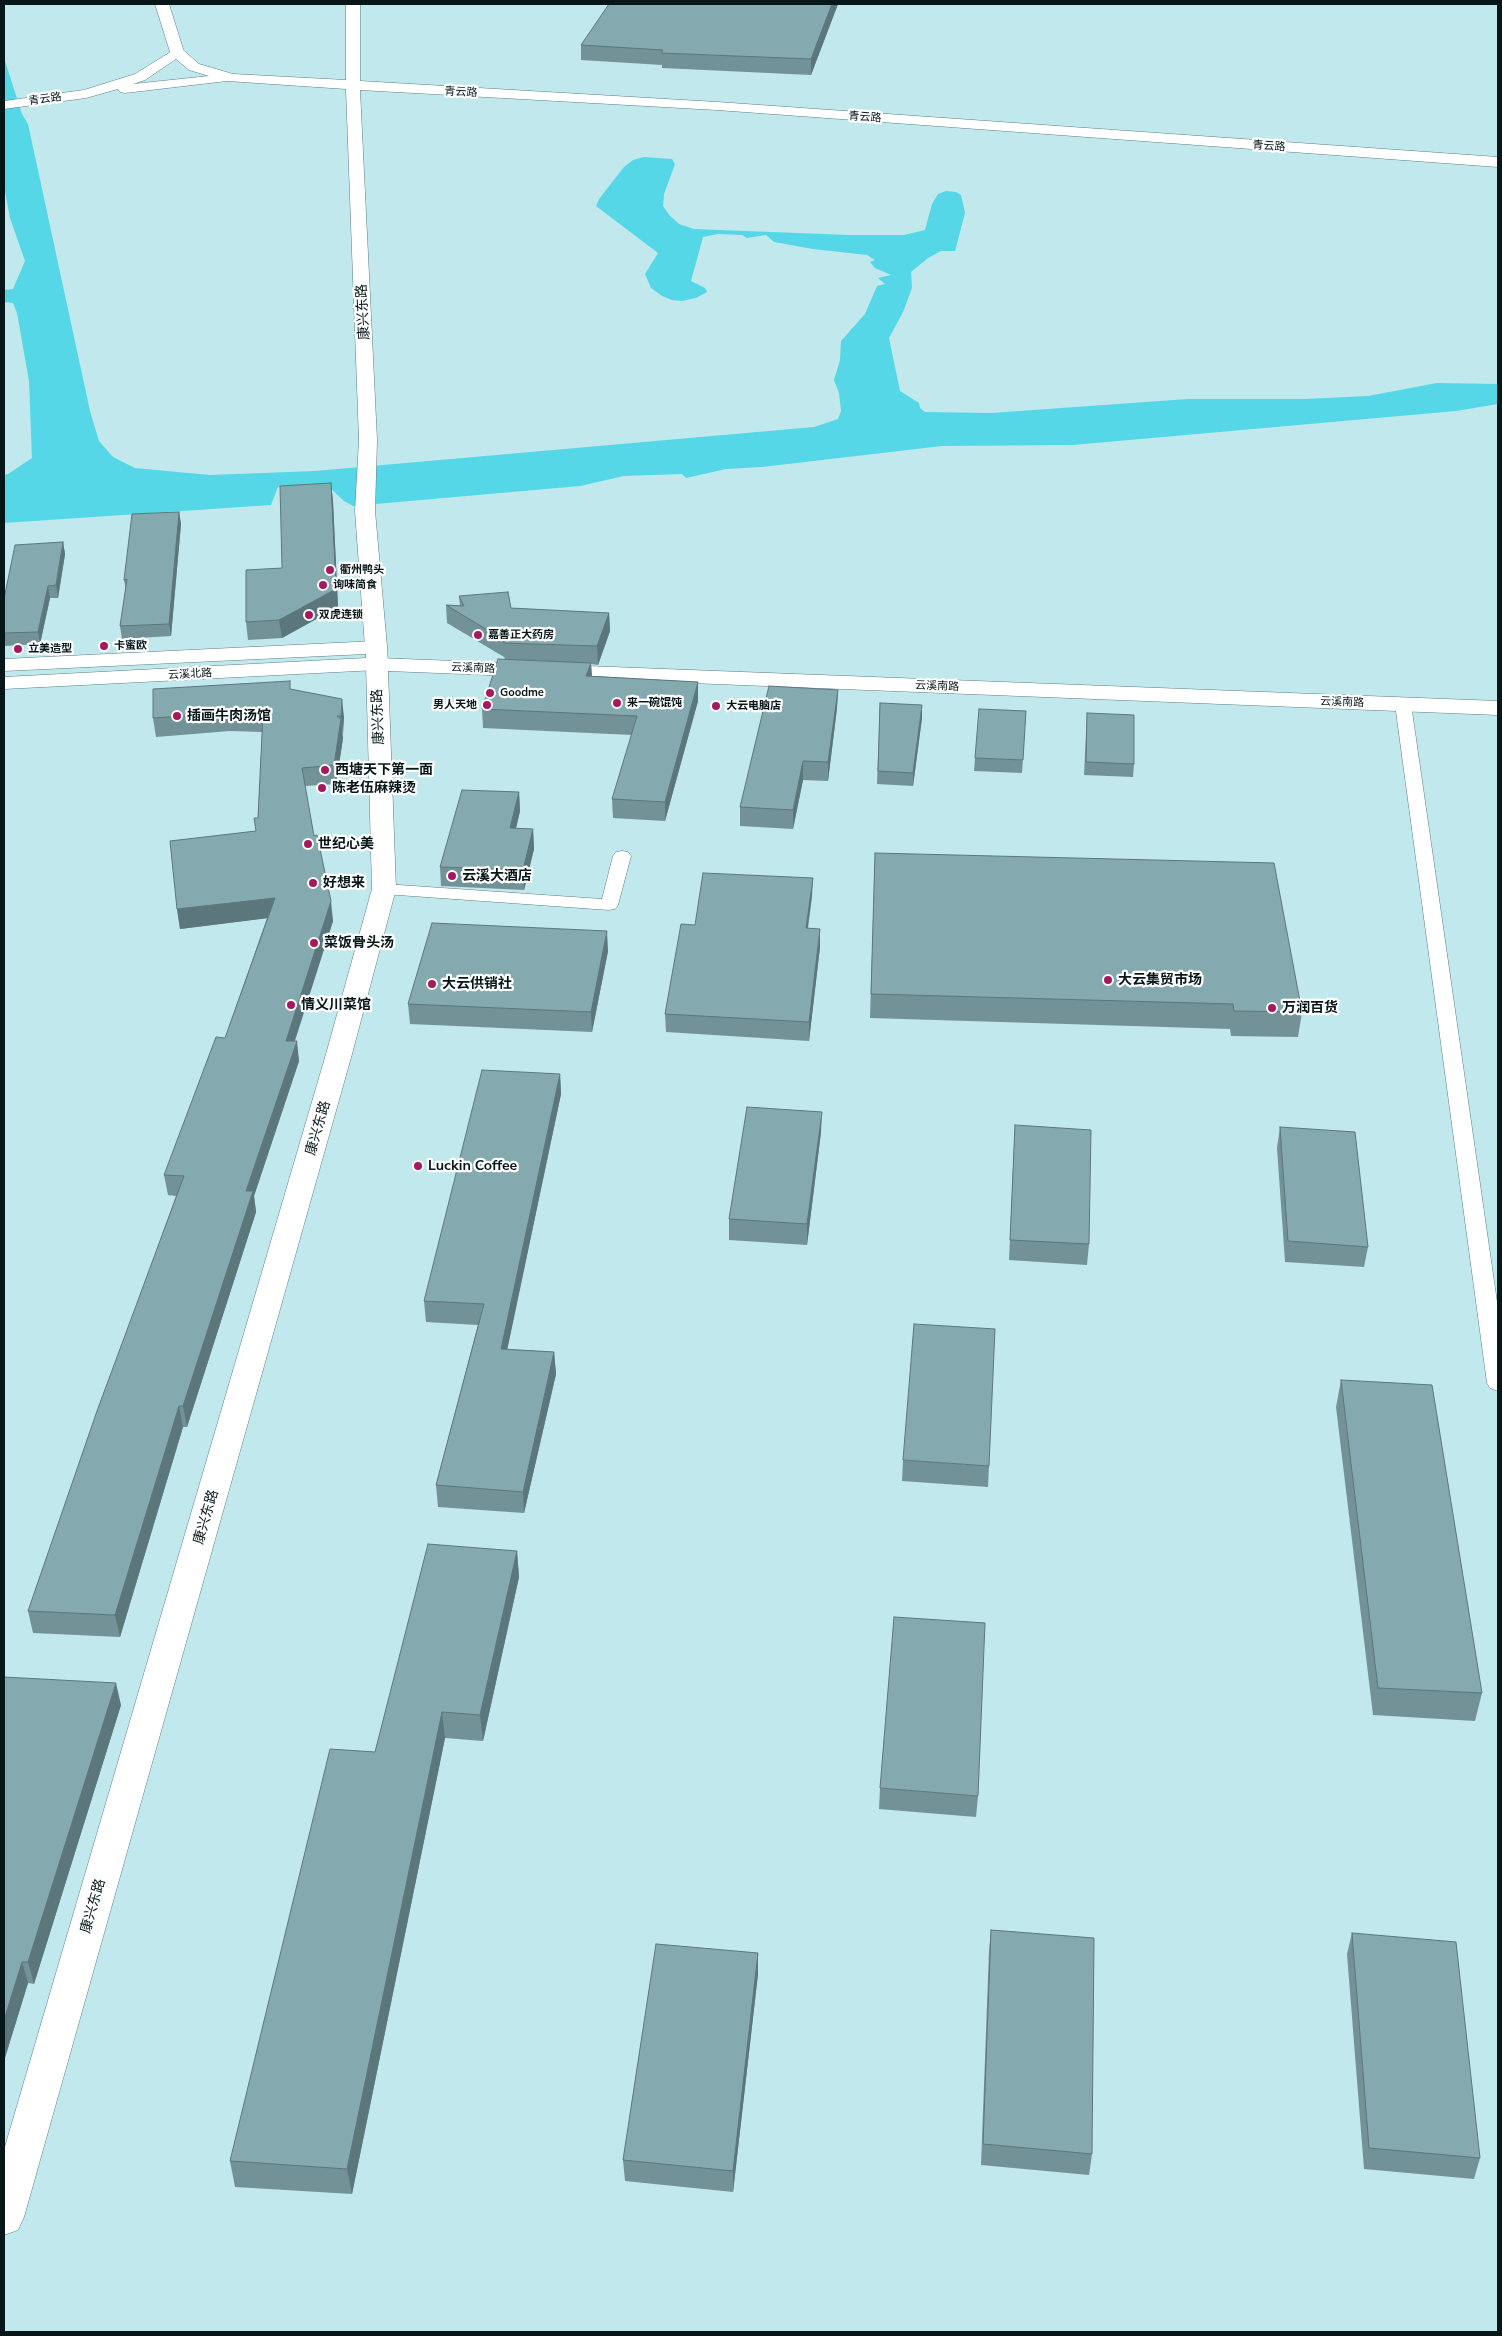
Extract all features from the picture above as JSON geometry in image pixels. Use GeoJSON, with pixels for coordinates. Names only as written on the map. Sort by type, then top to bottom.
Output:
{"type":"FeatureCollection","features":[{"type":"Feature","properties":{"kind":"street"},"geometry":{"type":"LineString","coordinates":[[162,4],[177,52]]}},
{"type":"Feature","properties":{"kind":"street","name":"康兴东路"},"geometry":{"type":"LineString","coordinates":[[4,2217],[337,1063],[384,889],[376,656],[366,511],[368,440],[353,86],[353,4]]}},
{"type":"Feature","properties":{"kind":"street","name":"青云路"},"geometry":{"type":"LineString","coordinates":[[86,94],[140,76],[177,52],[194,67],[232,78]]}},
{"type":"Feature","properties":{"kind":"street","name":"青云路"},"geometry":{"type":"LineString","coordinates":[[4,105],[232,78],[727,107],[1498,162]]}},
{"type":"Feature","properties":{"kind":"street","name":"云溪北路"},"geometry":{"type":"LineString","coordinates":[[4,665],[376,656]]}},
{"type":"Feature","properties":{"kind":"street","name":"云溪北路"},"geometry":{"type":"LineString","coordinates":[[4,683],[376,656]]}},
{"type":"Feature","properties":{"kind":"street","name":"云溪南路"},"geometry":{"type":"LineString","coordinates":[[376,656],[1498,708]]}},
{"type":"Feature","properties":{"kind":"lane"},"geometry":{"type":"LineString","coordinates":[[1403,704],[1498,1383]]}},
{"type":"Feature","properties":{"kind":"lane"},"geometry":{"type":"LineString","coordinates":[[384,889],[609,905],[622,856]]}},
{"type":"Feature","properties":{"kind":"water"},"geometry":{"type":"Polygon","coordinates":[[[4,58],[22,114],[28,124],[90,411],[99,441],[113,457],[135,468],[210,475],[315,471],[814,427],[838,419],[841,411],[839,393],[834,380],[840,360],[841,341],[865,314],[877,286],[885,284],[878,278],[891,275],[875,268],[870,262],[875,260],[867,255],[813,249],[774,242],[766,235],[747,238],[742,235],[718,234],[703,237],[691,281],[705,288],[707,292],[696,298],[682,301],[662,296],[651,288],[645,274],[658,253],[596,206],[599,199],[624,167],[633,160],[644,157],[672,159],[675,164],[664,194],[663,206],[679,224],[694,229],[849,235],[904,235],[925,230],[932,204],[938,194],[946,191],[956,192],[961,195],[965,213],[955,251],[941,251],[928,258],[911,272],[912,288],[903,312],[889,338],[900,391],[919,403],[920,408],[925,412],[991,413],[1188,399],[1305,399],[1368,396],[1437,383],[1498,384],[1498,404],[1456,411],[1073,445],[942,446],[762,467],[726,469],[686,478],[682,474],[624,476],[580,486],[353,506],[344,501],[327,485],[278,487],[271,505],[4,523],[4,475],[32,458],[29,381],[17,313],[13,303],[4,302],[4,290],[13,289],[25,261],[10,218],[4,186],[4,58]]]}},
{"type":"Feature","properties":{"kind":"building"},"geometry":{"type":"Polygon","coordinates":[[[609,4],[832,4],[811,59],[661,53],[663,50],[581,45],[609,4]]]}},
{"type":"Feature","properties":{"kind":"building"},"geometry":{"type":"Polygon","coordinates":[[[331,483],[336,589],[279,620],[246,622],[246,570],[282,568],[280,486],[331,483]]]}},
{"type":"Feature","properties":{"kind":"building"},"geometry":{"type":"Polygon","coordinates":[[[179,512],[169,624],[120,626],[127,579],[124,580],[132,514],[179,512]]]}},
{"type":"Feature","properties":{"kind":"building"},"geometry":{"type":"Polygon","coordinates":[[[63,542],[56,585],[48,586],[38,632],[4,633],[4,599],[15,545],[63,542]]]}},
{"type":"Feature","properties":{"kind":"building"},"geometry":{"type":"Polygon","coordinates":[[[508,592],[511,608],[609,613],[597,646],[504,643],[504,640],[446,605],[464,606],[459,596],[508,592]]]}},
{"type":"Feature","properties":{"kind":"building"},"geometry":{"type":"Polygon","coordinates":[[[498,659],[591,663],[586,676],[698,682],[665,802],[612,799],[637,716],[482,709],[498,659]]]}},
{"type":"Feature","properties":{"kind":"building"},"geometry":{"type":"Polygon","coordinates":[[[290,681],[290,689],[342,699],[341,716],[337,716],[341,719],[334,765],[302,768],[314,836],[317,835],[331,901],[286,1041],[297,1041],[246,1191],[253,1191],[183,1406],[179,1406],[115,1615],[28,1611],[97,1411],[184,1176],[164,1175],[216,1037],[225,1038],[275,898],[177,909],[170,841],[256,831],[254,818],[258,818],[263,714],[227,713],[153,718],[153,689],[290,681]]]}},
{"type":"Feature","properties":{"kind":"building"},"geometry":{"type":"Polygon","coordinates":[[[769,686],[838,690],[828,762],[803,761],[793,810],[740,807],[769,686]]]}},
{"type":"Feature","properties":{"kind":"building"},"geometry":{"type":"Polygon","coordinates":[[[880,703],[922,705],[913,773],[878,771],[880,703]]]}},
{"type":"Feature","properties":{"kind":"building"},"geometry":{"type":"Polygon","coordinates":[[[979,709],[1026,711],[1023,760],[975,758],[979,709]]]}},
{"type":"Feature","properties":{"kind":"building"},"geometry":{"type":"Polygon","coordinates":[[[1087,713],[1134,715],[1134,764],[1086,762],[1087,713]]]}},
{"type":"Feature","properties":{"kind":"building"},"geometry":{"type":"Polygon","coordinates":[[[462,790],[519,792],[510,828],[533,829],[523,870],[440,867],[462,790]]]}},
{"type":"Feature","properties":{"kind":"building"},"geometry":{"type":"Polygon","coordinates":[[[875,853],[1274,863],[1302,1012],[1234,1011],[1233,1004],[871,994],[875,853]]]}},
{"type":"Feature","properties":{"kind":"building"},"geometry":{"type":"Polygon","coordinates":[[[703,873],[813,878],[806,928],[820,929],[809,1022],[665,1014],[681,924],[695,925],[703,873]]]}},
{"type":"Feature","properties":{"kind":"building"},"geometry":{"type":"Polygon","coordinates":[[[432,923],[607,931],[591,1012],[408,1004],[432,923]]]}},
{"type":"Feature","properties":{"kind":"building"},"geometry":{"type":"Polygon","coordinates":[[[482,1070],[560,1074],[501,1349],[554,1352],[523,1492],[436,1485],[484,1304],[424,1301],[482,1070]]]}},
{"type":"Feature","properties":{"kind":"building"},"geometry":{"type":"Polygon","coordinates":[[[747,1107],[822,1112],[807,1224],[729,1219],[747,1107]]]}},
{"type":"Feature","properties":{"kind":"building"},"geometry":{"type":"Polygon","coordinates":[[[1015,1125],[1091,1130],[1089,1244],[1010,1240],[1015,1125]]]}},
{"type":"Feature","properties":{"kind":"building"},"geometry":{"type":"Polygon","coordinates":[[[1280,1127],[1355,1132],[1368,1247],[1288,1241],[1280,1127]]]}},
{"type":"Feature","properties":{"kind":"building"},"geometry":{"type":"Polygon","coordinates":[[[914,1324],[995,1329],[989,1466],[903,1460],[914,1324]]]}},
{"type":"Feature","properties":{"kind":"building"},"geometry":{"type":"Polygon","coordinates":[[[1341,1380],[1432,1385],[1482,1693],[1378,1688],[1341,1380]]]}},
{"type":"Feature","properties":{"kind":"building"},"geometry":{"type":"Polygon","coordinates":[[[428,1544],[517,1551],[480,1715],[442,1712],[347,2169],[230,2161],[330,1749],[375,1752],[428,1544]]]}},
{"type":"Feature","properties":{"kind":"building"},"geometry":{"type":"Polygon","coordinates":[[[894,1617],[985,1623],[978,1796],[880,1788],[894,1617]]]}},
{"type":"Feature","properties":{"kind":"building"},"geometry":{"type":"Polygon","coordinates":[[[4,1677],[116,1683],[28,1962],[22,1962],[4,2020],[4,1677]]]}},
{"type":"Feature","properties":{"kind":"building"},"geometry":{"type":"Polygon","coordinates":[[[991,1930],[1094,1938],[1092,2154],[983,2144],[991,1930]]]}},
{"type":"Feature","properties":{"kind":"building"},"geometry":{"type":"Polygon","coordinates":[[[1352,1933],[1456,1942],[1480,2158],[1369,2148],[1352,1933]]]}},
{"type":"Feature","properties":{"kind":"building"},"geometry":{"type":"Polygon","coordinates":[[[656,1944],[758,1953],[733,2171],[623,2160],[656,1944]]]}},
{"type":"Feature","properties":{"kind":"place","name":"衢州鸭头"},"geometry":{"type":"Point","coordinates":[330,570]}},
{"type":"Feature","properties":{"kind":"place","name":"询味简食"},"geometry":{"type":"Point","coordinates":[323,585]}},
{"type":"Feature","properties":{"kind":"place","name":"双虎连锁"},"geometry":{"type":"Point","coordinates":[309,615]}},
{"type":"Feature","properties":{"kind":"place","name":"嘉善正大药房"},"geometry":{"type":"Point","coordinates":[478,635]}},
{"type":"Feature","properties":{"kind":"place","name":"卡蜜欧"},"geometry":{"type":"Point","coordinates":[104,646]}},
{"type":"Feature","properties":{"kind":"place","name":"立美造型"},"geometry":{"type":"Point","coordinates":[18,649]}},
{"type":"Feature","properties":{"kind":"place","name":"Goodme"},"geometry":{"type":"Point","coordinates":[490,693]}},
{"type":"Feature","properties":{"kind":"place","name":"来一碗馄饨"},"geometry":{"type":"Point","coordinates":[617,703]}},
{"type":"Feature","properties":{"kind":"place","name":"男人天地"},"geometry":{"type":"Point","coordinates":[487,705]}},
{"type":"Feature","properties":{"kind":"place","name":"大云电脑店"},"geometry":{"type":"Point","coordinates":[716,706]}},
{"type":"Feature","properties":{"kind":"place","name":"插画牛肉汤馆"},"geometry":{"type":"Point","coordinates":[177,716]}},
{"type":"Feature","properties":{"kind":"place","name":"西塘天下第一面"},"geometry":{"type":"Point","coordinates":[325,770]}},
{"type":"Feature","properties":{"kind":"place","name":"陈老伍麻辣烫"},"geometry":{"type":"Point","coordinates":[322,788]}},
{"type":"Feature","properties":{"kind":"place","name":"世纪心美"},"geometry":{"type":"Point","coordinates":[308,844]}},
{"type":"Feature","properties":{"kind":"place","name":"云溪大酒店"},"geometry":{"type":"Point","coordinates":[452,876]}},
{"type":"Feature","properties":{"kind":"place","name":"好想来"},"geometry":{"type":"Point","coordinates":[313,883]}},
{"type":"Feature","properties":{"kind":"place","name":"菜饭骨头汤"},"geometry":{"type":"Point","coordinates":[314,943]}},
{"type":"Feature","properties":{"kind":"place","name":"大云集贸市场"},"geometry":{"type":"Point","coordinates":[1108,980]}},
{"type":"Feature","properties":{"kind":"place","name":"大云供销社"},"geometry":{"type":"Point","coordinates":[432,984]}},
{"type":"Feature","properties":{"kind":"place","name":"情义川菜馆"},"geometry":{"type":"Point","coordinates":[291,1005]}},
{"type":"Feature","properties":{"kind":"place","name":"万润百货"},"geometry":{"type":"Point","coordinates":[1272,1008]}},
{"type":"Feature","properties":{"kind":"place","name":"Luckin Coffee"},"geometry":{"type":"Point","coordinates":[418,1166]}}]}
